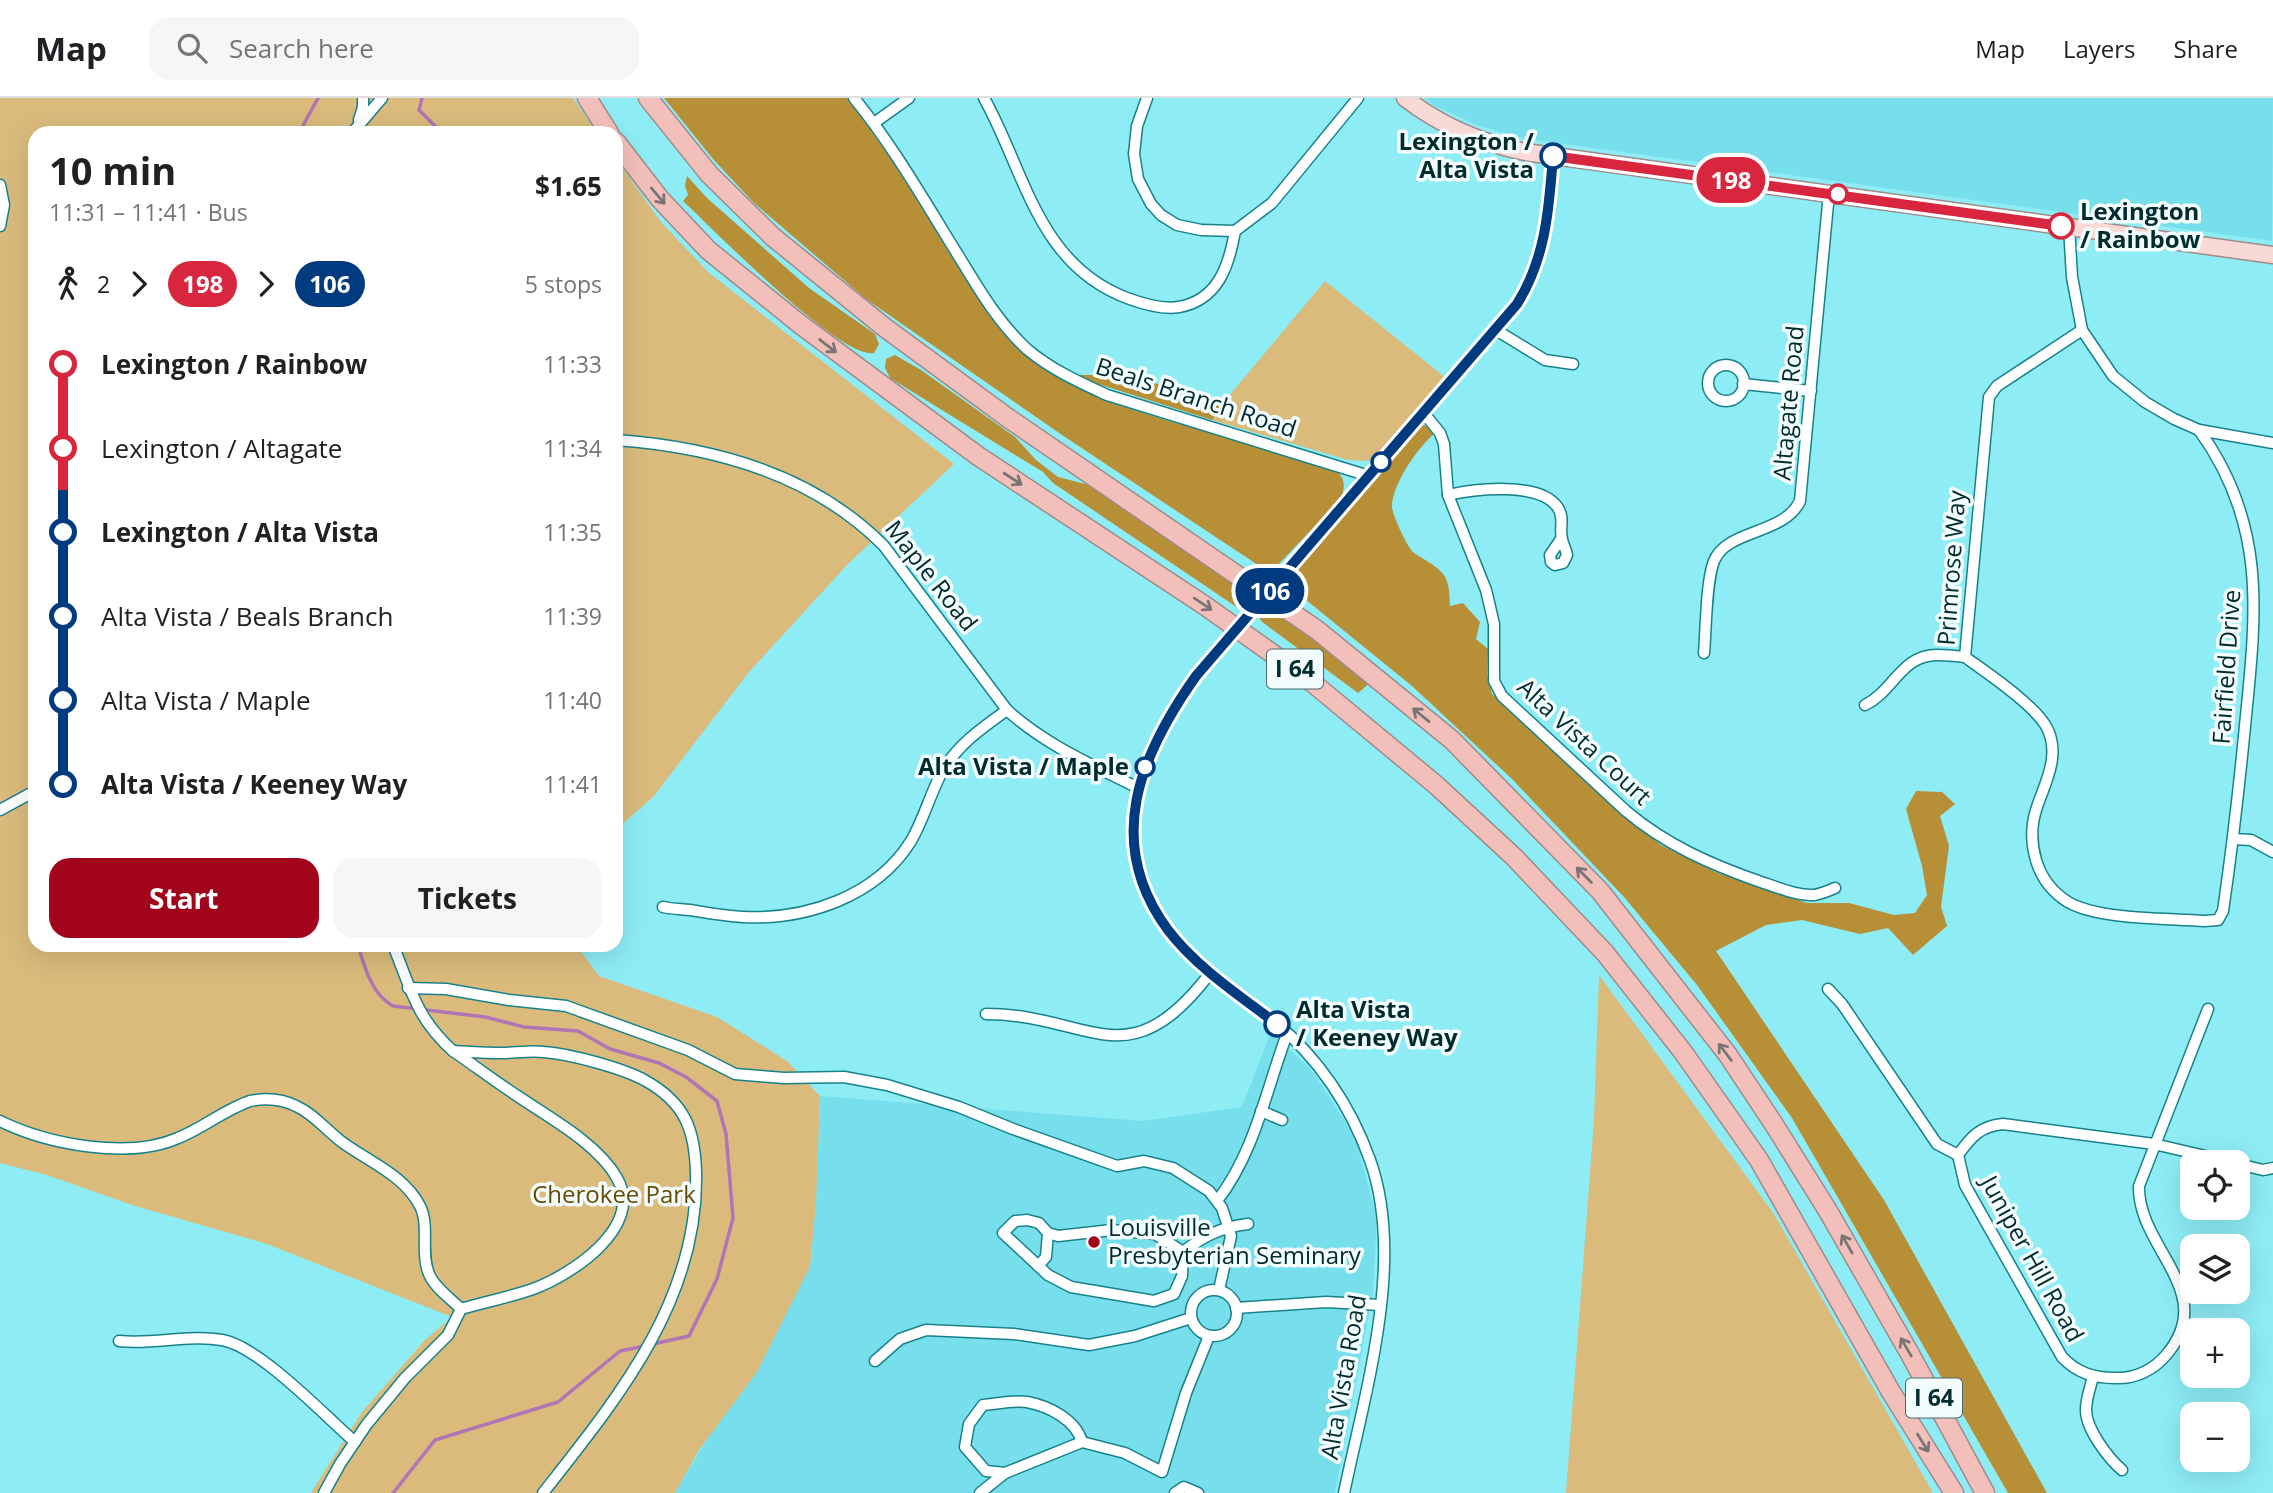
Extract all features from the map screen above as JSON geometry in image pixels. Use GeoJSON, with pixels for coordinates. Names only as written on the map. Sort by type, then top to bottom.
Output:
{"type":"FeatureCollection","features":[{"type":"Feature","properties":{"kind":"highway"},"geometry":{"type":"LineString","coordinates":[[587,98],[605,126]]}},
{"type":"Feature","properties":{"kind":"highway","name":"I 64"},"geometry":{"type":"LineString","coordinates":[[648,98],[709,174],[773,237],[884,327],[1008,418],[1317,630],[1452,740],[1600,891],[1728,1055],[1775,1126],[1828,1211],[1986,1493]]}},
{"type":"Feature","properties":{"kind":"highway","name":"I 64"},"geometry":{"type":"LineString","coordinates":[[623,151],[660,199],[708,250],[801,325],[978,456],[1204,605],[1308,679],[1436,785],[1514,857],[1605,953],[1683,1052],[1759,1160],[1891,1392],[1954,1493]]}},
{"type":"Feature","properties":{"kind":"main road"},"geometry":{"type":"LineString","coordinates":[[1405,98],[1444,125],[1478,140],[1512,149],[2273,255]]}},
{"type":"Feature","properties":{"kind":"street"},"geometry":{"type":"LineString","coordinates":[[356,126],[362,115],[363,98]]}},
{"type":"Feature","properties":{"kind":"street"},"geometry":{"type":"LineString","coordinates":[[358,126],[382,98]]}},
{"type":"Feature","properties":{"kind":"street","name":"Beals Branch Road"},"geometry":{"type":"LineString","coordinates":[[854,98],[874,123],[994,311],[1026,348],[1045,363],[1071,379],[1107,395],[1369,476]]}},
{"type":"Feature","properties":{"kind":"street"},"geometry":{"type":"LineString","coordinates":[[874,123],[909,98]]}},
{"type":"Feature","properties":{"kind":"street"},"geometry":{"type":"LineString","coordinates":[[984,98],[1035,212],[1070,260],[1100,285],[1143,303],[1165,308],[1188,304],[1205,296],[1217,285],[1228,264],[1235,231]]}},
{"type":"Feature","properties":{"kind":"street"},"geometry":{"type":"LineString","coordinates":[[1147,98],[1137,126],[1134,154],[1138,179],[1152,204],[1161,215],[1177,225],[1201,230],[1235,231],[1272,203],[1358,98]]}},
{"type":"Feature","properties":{"kind":"street","name":"Alta Vista Road"},"geometry":{"type":"LineString","coordinates":[[1344,1493],[1381,1305],[1384,1268],[1383,1218],[1371,1161],[1346,1107],[1313,1059],[1185,949],[1169,930],[1154,907],[1143,881],[1134,841],[1134,806],[1145,767],[1167,720],[1196,676],[1522,297],[1538,263],[1545,234],[1553,156]]}},
{"type":"Feature","properties":{"kind":"street"},"geometry":{"type":"LineString","coordinates":[[0,185],[4,205],[0,226]]}},
{"type":"Feature","properties":{"kind":"street","name":"Altagate Road"},"geometry":{"type":"LineString","coordinates":[[1704,653],[1712,572],[1718,554],[1732,543],[1789,517],[1800,502],[1829,193]]}},
{"type":"Feature","properties":{"kind":"street"},"geometry":{"type":"LineString","coordinates":[[2069,227],[2072,277],[2082,330],[2113,376],[2130,392],[2174,419],[2199,430],[2273,443]]}},
{"type":"Feature","properties":{"kind":"street"},"geometry":{"type":"LineString","coordinates":[[1496,330],[1545,360],[1573,364]]}},
{"type":"Feature","properties":{"kind":"street","name":"Primrose Way"},"geometry":{"type":"LineString","coordinates":[[2082,330],[2010,376],[1997,386],[1989,397],[1965,657],[2036,713],[2048,729],[2053,751],[2051,766],[2036,809],[2033,838],[2039,867],[2052,890],[2067,901],[2090,910],[2204,921],[2220,918]]}},
{"type":"Feature","properties":{"kind":"street"},"geometry":{"type":"LineString","coordinates":[[1744,383],[1811,391]]}},
{"type":"Feature","properties":{"kind":"street","name":"Alta Vista Court"},"geometry":{"type":"LineString","coordinates":[[1423,412],[1440,433],[1444,444],[1448,495],[1486,590],[1493,624],[1496,687],[1512,706],[1626,811],[1671,844],[1783,890],[1812,895],[1835,888]]}},
{"type":"Feature","properties":{"kind":"street","name":"Fairfield Drive"},"geometry":{"type":"LineString","coordinates":[[2199,430],[2231,482],[2241,506],[2250,542],[2254,578],[2252,662],[2233,839],[2220,918]]}},
{"type":"Feature","properties":{"kind":"street","name":"Maple Road"},"geometry":{"type":"LineString","coordinates":[[623,441],[678,446],[754,466],[785,478],[839,507],[866,527],[884,546],[1007,710],[1024,726],[1050,743],[1138,788]]}},
{"type":"Feature","properties":{"kind":"street"},"geometry":{"type":"LineString","coordinates":[[1448,495],[1480,490],[1538,493],[1550,499],[1559,509],[1563,528],[1561,539]]}},
{"type":"Feature","properties":{"kind":"street"},"geometry":{"type":"LineString","coordinates":[[1865,705],[1878,699],[1900,671],[1914,661],[1936,655],[1965,657]]}},
{"type":"Feature","properties":{"kind":"street"},"geometry":{"type":"LineString","coordinates":[[663,907],[719,915],[761,917],[823,907],[851,895],[878,877],[909,843],[951,757],[980,729],[1007,710]]}},
{"type":"Feature","properties":{"kind":"street"},"geometry":{"type":"LineString","coordinates":[[0,810],[28,795]]}},
{"type":"Feature","properties":{"kind":"street"},"geometry":{"type":"LineString","coordinates":[[2233,839],[2251,840],[2273,852]]}},
{"type":"Feature","properties":{"kind":"street"},"geometry":{"type":"LineString","coordinates":[[324,1493],[355,1442],[405,1378],[448,1335],[461,1309],[534,1288],[579,1264],[598,1249],[612,1232],[622,1213],[624,1198],[617,1178],[590,1148],[453,1051],[426,1024],[409,990],[395,952]]}},
{"type":"Feature","properties":{"kind":"street"},"geometry":{"type":"LineString","coordinates":[[986,1014],[1016,1015],[1099,1035],[1129,1035],[1149,1029],[1175,1013],[1211,972]]}},
{"type":"Feature","properties":{"kind":"street"},"geometry":{"type":"LineString","coordinates":[[409,990],[446,989],[566,1006],[688,1050],[735,1074],[784,1078],[844,1077],[887,1085],[959,1107],[1117,1166],[1144,1161],[1173,1168],[1209,1191],[1222,1208],[1231,1236],[1219,1290]]}},
{"type":"Feature","properties":{"kind":"street"},"geometry":{"type":"LineString","coordinates":[[1828,989],[1842,1003],[1937,1143],[1958,1155],[1971,1136],[1991,1125],[2154,1144],[2180,1150]]}},
{"type":"Feature","properties":{"kind":"street"},"geometry":{"type":"LineString","coordinates":[[2122,1470],[2106,1455],[2087,1416],[2087,1401],[2093,1377],[2121,1378],[2146,1371],[2168,1353],[2181,1328],[2184,1309],[2182,1291],[2142,1213],[2139,1199],[2141,1178],[2208,1009]]}},
{"type":"Feature","properties":{"kind":"street"},"geometry":{"type":"LineString","coordinates":[[1217,1201],[1251,1142],[1287,1034]]}},
{"type":"Feature","properties":{"kind":"street"},"geometry":{"type":"LineString","coordinates":[[453,1051],[544,1052],[603,1065],[644,1080],[668,1095],[680,1109],[686,1117],[694,1142],[696,1187],[693,1235],[672,1298],[655,1334],[612,1403],[543,1493]]}},
{"type":"Feature","properties":{"kind":"street"},"geometry":{"type":"LineString","coordinates":[[0,1121],[24,1133],[49,1140],[75,1145],[139,1148],[161,1145],[180,1138],[250,1101],[278,1100],[296,1105],[409,1190],[422,1210],[425,1264],[429,1275],[461,1309]]}},
{"type":"Feature","properties":{"kind":"street"},"geometry":{"type":"LineString","coordinates":[[1261,1111],[1282,1120]]}},
{"type":"Feature","properties":{"kind":"street","name":"Juniper Hill Road"},"geometry":{"type":"LineString","coordinates":[[1958,1155],[1965,1185],[2055,1347],[2066,1362],[2093,1377]]}},
{"type":"Feature","properties":{"kind":"street"},"geometry":{"type":"LineString","coordinates":[[2250,1167],[2273,1170]]}},
{"type":"Feature","properties":{"kind":"street"},"geometry":{"type":"LineString","coordinates":[[1027,1220],[1039,1223],[1048,1233],[1058,1236],[1112,1230],[1155,1234],[1183,1252],[1182,1276],[1174,1294],[1154,1301],[1071,1287],[1038,1266],[1003,1233],[1015,1221],[1027,1220]]}},
{"type":"Feature","properties":{"kind":"street"},"geometry":{"type":"LineString","coordinates":[[1183,1252],[1203,1237],[1228,1227],[1248,1224]]}},
{"type":"Feature","properties":{"kind":"street"},"geometry":{"type":"LineString","coordinates":[[1038,1266],[1046,1257],[1048,1233]]}},
{"type":"Feature","properties":{"kind":"street"},"geometry":{"type":"LineString","coordinates":[[1219,1290],[1230,1296],[1237,1308],[1236,1321],[1228,1332],[1209,1336],[1197,1329],[1190,1311],[1195,1298],[1206,1291],[1219,1290]]}},
{"type":"Feature","properties":{"kind":"street"},"geometry":{"type":"LineString","coordinates":[[1237,1308],[1326,1302],[1381,1305]]}},
{"type":"Feature","properties":{"kind":"street"},"geometry":{"type":"LineString","coordinates":[[875,1361],[900,1339],[926,1330],[1014,1334],[1089,1345],[1135,1336],[1191,1318]]}},
{"type":"Feature","properties":{"kind":"street"},"geometry":{"type":"LineString","coordinates":[[980,1493],[1005,1473],[1082,1442],[1125,1453],[1161,1472],[1186,1393],[1209,1336]]}},
{"type":"Feature","properties":{"kind":"street"},"geometry":{"type":"LineString","coordinates":[[119,1341],[229,1341],[250,1353],[290,1384],[355,1442]]}},
{"type":"Feature","properties":{"kind":"street"},"geometry":{"type":"LineString","coordinates":[[1005,1473],[986,1471],[965,1447],[969,1424],[983,1405],[1026,1402],[1060,1414],[1079,1430],[1082,1442]]}},
{"type":"Feature","properties":{"kind":"street"},"geometry":{"type":"LineString","coordinates":[[1180,1490],[1198,1493]]}},
{"type":"Feature","properties":{"kind":"shaded area"},"geometry":{"type":"Polygon","coordinates":[[[664,98],[847,98],[889,153],[980,300],[1022,350],[1047,369],[1101,397],[1159,418],[1335,470],[1344,483],[1341,499],[1270,573],[1062,435],[866,299],[754,203],[713,159],[664,98]]]}},
{"type":"Feature","properties":{"kind":"shaded area"},"geometry":{"type":"Polygon","coordinates":[[[1425,98],[2273,98],[2272,241],[1521,138],[1477,125],[1435,106],[1425,98]]]}},
{"type":"Feature","properties":{"kind":"shaded area"},"geometry":{"type":"Polygon","coordinates":[[[687,176],[707,198],[809,288],[875,334],[879,344],[874,353],[858,350],[834,336],[747,263],[683,201],[688,195],[685,186],[687,176]]]}},
{"type":"Feature","properties":{"kind":"shaded area"},"geometry":{"type":"Polygon","coordinates":[[[895,355],[921,370],[1015,437],[1036,460],[1058,477],[1093,486],[1251,590],[1248,597],[1238,608],[1053,483],[1043,472],[890,378],[885,368],[886,359],[895,355]]]}},
{"type":"Feature","properties":{"kind":"shaded area"},"geometry":{"type":"Polygon","coordinates":[[[1079,375],[1127,375],[1223,403],[1212,420],[1095,383],[1079,375]]]}},
{"type":"Feature","properties":{"kind":"shaded area"},"geometry":{"type":"Polygon","coordinates":[[[1421,424],[1435,433],[1414,456],[1401,478],[1392,508],[1411,550],[1445,577],[1450,606],[1463,603],[1480,622],[1476,639],[1488,649],[1487,674],[1492,694],[1606,800],[1661,845],[1718,873],[1807,903],[1849,903],[1894,915],[1915,913],[1927,895],[1906,809],[1916,791],[1942,792],[1955,804],[1940,816],[1949,846],[1941,907],[1947,926],[1913,955],[1888,928],[1860,934],[1802,920],[1766,925],[1716,951],[1884,1200],[2047,1493],[2008,1493],[1792,1118],[1697,985],[1624,897],[1512,779],[1412,686],[1289,586],[1288,579],[1421,424]]]}},
{"type":"Feature","properties":{"kind":"shaded area"},"geometry":{"type":"Polygon","coordinates":[[[1269,604],[1371,682],[1358,693],[1261,621],[1259,616],[1269,604]]]}},
{"type":"Feature","properties":{"kind":"shaded area","name":"Louisville Presbyterian Seminary"},"geometry":{"type":"Polygon","coordinates":[[[1271,1032],[1310,1068],[1355,1136],[1377,1218],[1373,1293],[1335,1493],[675,1493],[810,1267],[816,1203],[820,1096],[1143,1121],[1242,1107],[1271,1032]]]}},
{"type":"Feature","properties":{"kind":"green space","name":"Cherokee Park"},"geometry":{"type":"Polygon","coordinates":[[[0,98],[573,98],[592,126],[28,126],[28,952],[581,952],[599,976],[717,1017],[787,1061],[820,1096],[816,1203],[810,1267],[757,1372],[699,1450],[675,1493],[311,1493],[362,1412],[425,1340],[452,1317],[267,1244],[132,1205],[47,1175],[0,1163],[0,98]]]}},
{"type":"Feature","properties":{"kind":"green space"},"geometry":{"type":"Polygon","coordinates":[[[623,169],[661,222],[708,272],[954,464],[848,564],[749,672],[654,796],[623,824],[623,169]]]}},
{"type":"Feature","properties":{"kind":"green space"},"geometry":{"type":"Polygon","coordinates":[[[1325,281],[1446,378],[1382,452],[1368,461],[1348,460],[1212,420],[1223,403],[1325,281]]]}},
{"type":"Feature","properties":{"kind":"green space"},"geometry":{"type":"Polygon","coordinates":[[[1599,975],[1774,1214],[1933,1493],[1566,1493],[1594,1120],[1599,975]]]}},
{"type":"Feature","properties":{"kind":"waterway"},"geometry":{"type":"LineString","coordinates":[[303,126],[318,98]]}},
{"type":"Feature","properties":{"kind":"waterway"},"geometry":{"type":"LineString","coordinates":[[422,98],[419,110],[435,126]]}},
{"type":"Feature","properties":{"kind":"waterway"},"geometry":{"type":"LineString","coordinates":[[360,952],[374,987],[393,1006],[485,1017],[524,1027],[578,1031],[610,1049],[659,1063],[686,1077],[717,1101],[726,1134],[733,1218],[717,1279],[689,1336],[653,1344]]}},
{"type":"Feature","properties":{"kind":"waterway"},"geometry":{"type":"LineString","coordinates":[[393,1493],[435,1440],[558,1402],[620,1351],[645,1346]]}},
{"type":"Feature","properties":{"kind":"bus line","name":"198"},"geometry":{"type":"LineString","coordinates":[[1553,156],[2061,226]]}},
{"type":"Feature","properties":{"kind":"bus line","name":"106"},"geometry":{"type":"LineString","coordinates":[[1277,1024],[1185,949],[1154,907],[1137,863],[1134,841],[1133,816],[1138,788],[1167,720],[1196,676],[1496,330],[1526,291],[1543,248],[1553,156]]}},
{"type":"Feature","properties":{"kind":"place","name":"Lexington / Alta Vista"},"geometry":{"type":"Point","coordinates":[1553,156]}},
{"type":"Feature","properties":{"kind":"place","name":"Lexington / Rainbow"},"geometry":{"type":"Point","coordinates":[2061,226]}},
{"type":"Feature","properties":{"kind":"place","name":"Alta Vista / Maple"},"geometry":{"type":"Point","coordinates":[1145,767]}},
{"type":"Feature","properties":{"kind":"place","name":"Alta Vista / Keeney Way"},"geometry":{"type":"Point","coordinates":[1277,1024]}},
{"type":"Feature","properties":{"kind":"place","name":"Louisville Presbyterian Seminary"},"geometry":{"type":"Point","coordinates":[1094,1242]}}]}
